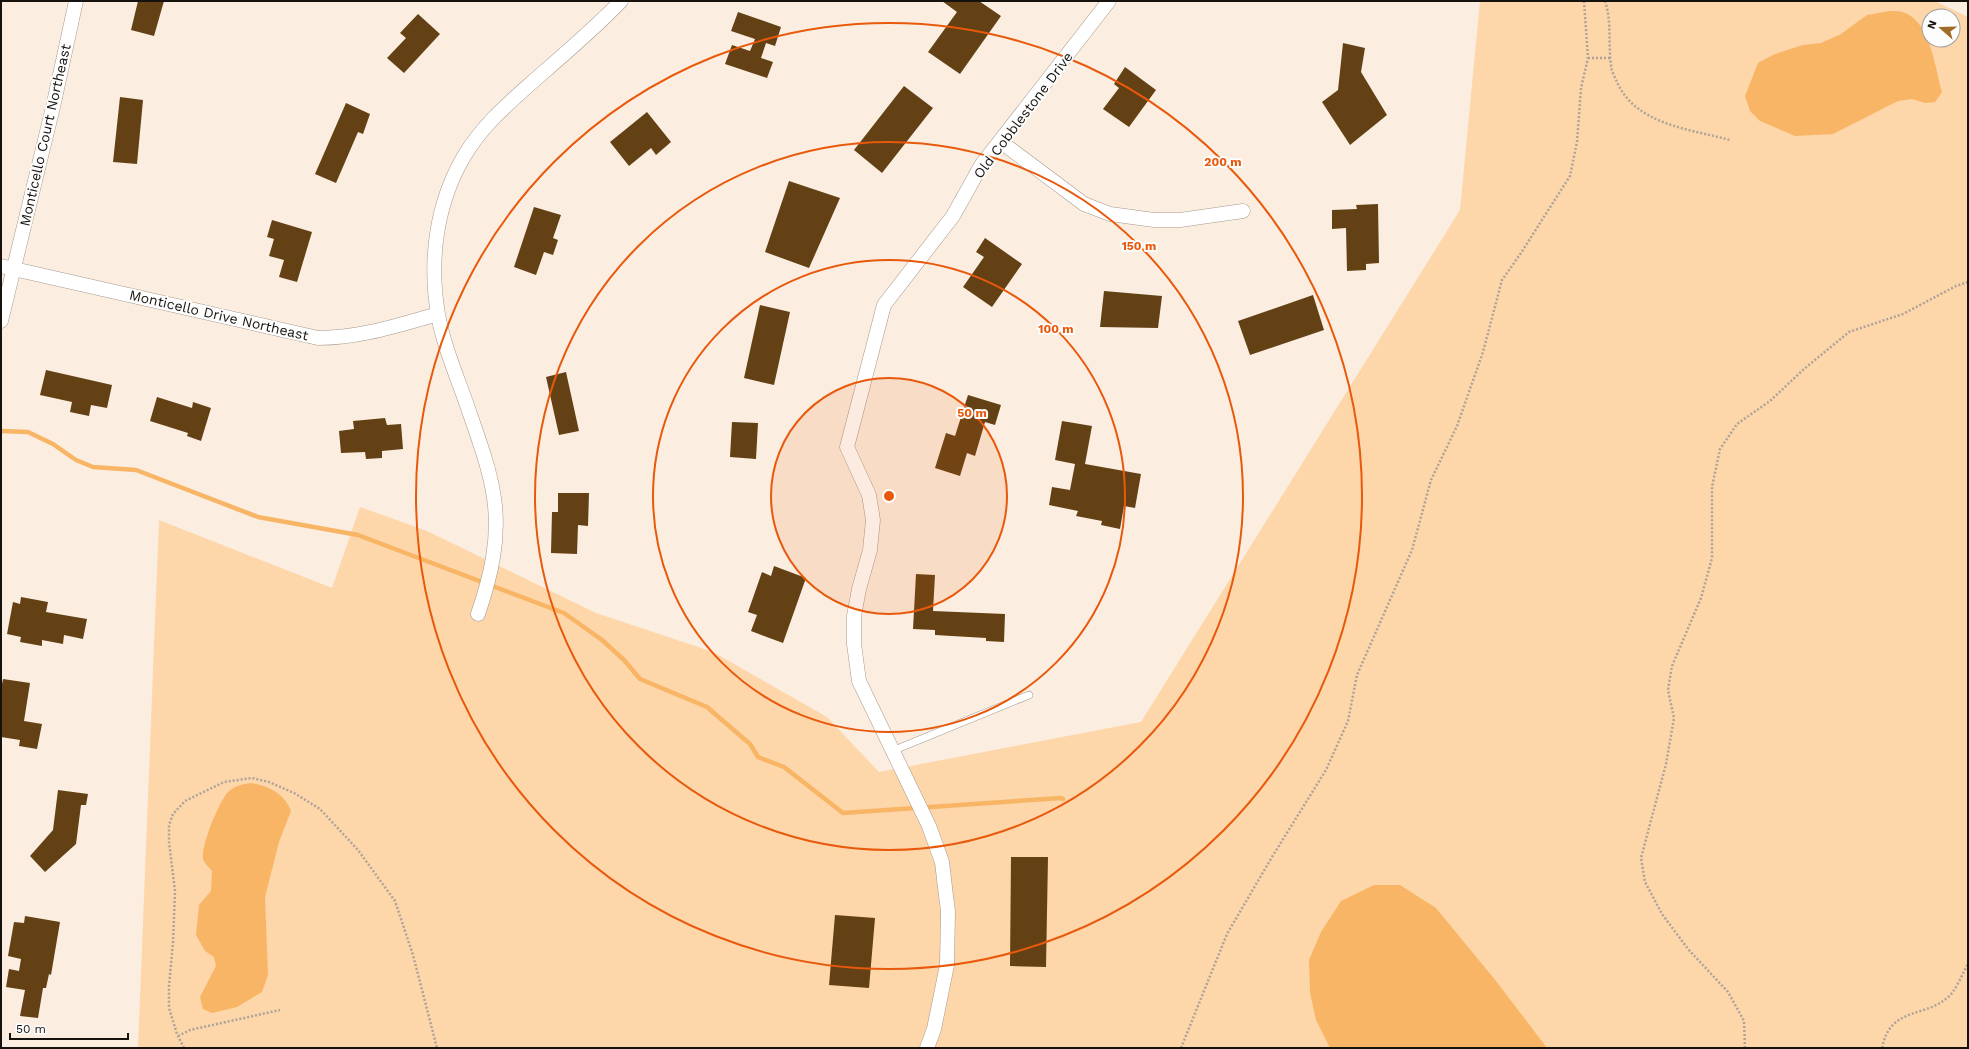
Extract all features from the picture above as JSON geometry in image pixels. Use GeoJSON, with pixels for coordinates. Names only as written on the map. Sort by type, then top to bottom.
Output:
{"type":"FeatureCollection","features":[{"type":"Feature","properties":{"kind":"street","name":"Monticello Court Northeast"},"geometry":{"type":"LineString","coordinates":[[1,321],[7,267],[53,107],[76,1]]}},
{"type":"Feature","properties":{"kind":"street"},"geometry":{"type":"LineString","coordinates":[[478,614],[488,584],[494,555],[496,524],[494,497],[486,460],[445,341],[438,314],[433,272],[436,233],[446,195],[462,159],[479,133],[497,112],[599,24],[621,1]]}},
{"type":"Feature","properties":{"kind":"street","name":"Old Cobblestone Drive"},"geometry":{"type":"LineString","coordinates":[[892,751],[859,681],[854,644],[854,616],[859,589],[870,550],[873,520],[868,495],[847,447],[884,305],[953,216],[982,164],[1001,142],[1109,1]]}},
{"type":"Feature","properties":{"kind":"street"},"geometry":{"type":"LineString","coordinates":[[1001,142],[1084,204],[1110,214],[1154,220],[1180,220],[1243,211]]}},
{"type":"Feature","properties":{"kind":"street","name":"Monticello Drive Northeast"},"geometry":{"type":"LineString","coordinates":[[7,267],[318,338],[359,336],[438,314]]}},
{"type":"Feature","properties":{"kind":"street"},"geometry":{"type":"LineString","coordinates":[[892,751],[932,833],[942,862],[947,903],[947,966],[934,1030],[927,1048]]}},
{"type":"Feature","properties":{"kind":"lane"},"geometry":{"type":"LineString","coordinates":[[892,751],[1029,695]]}},
{"type":"Feature","properties":{"kind":"path"},"geometry":{"type":"LineString","coordinates":[[1181,1048],[1227,934],[1272,857],[1326,770],[1348,721],[1357,675],[1412,550],[1431,480],[1457,426],[1483,352],[1502,280],[1570,176],[1577,142],[1581,88],[1588,58],[1584,1]]}},
{"type":"Feature","properties":{"kind":"path"},"geometry":{"type":"LineString","coordinates":[[1605,1],[1610,29],[1611,67],[1621,91],[1637,109],[1660,122],[1730,140]]}},
{"type":"Feature","properties":{"kind":"path"},"geometry":{"type":"LineString","coordinates":[[1588,58],[1611,58]]}},
{"type":"Feature","properties":{"kind":"path"},"geometry":{"type":"LineString","coordinates":[[1745,1048],[1744,1021],[1728,992],[1688,949],[1662,914],[1645,882],[1641,858],[1666,764],[1674,718],[1668,690],[1672,666],[1701,598],[1712,558],[1712,487],[1720,449],[1737,424],[1770,401],[1804,369],[1849,332],[1903,314],[1956,286],[1968,282]]}},
{"type":"Feature","properties":{"kind":"path"},"geometry":{"type":"LineString","coordinates":[[184,1048],[178,1036],[169,1008],[175,891],[169,842],[169,825],[173,814],[185,801],[224,782],[252,778],[269,782],[294,793],[320,809],[358,850],[395,901],[413,955],[437,1048]]}},
{"type":"Feature","properties":{"kind":"path"},"geometry":{"type":"LineString","coordinates":[[1882,1048],[1893,1023],[1907,1015],[1948,998],[1968,964]]}},
{"type":"Feature","properties":{"kind":"path"},"geometry":{"type":"LineString","coordinates":[[178,1036],[190,1030],[280,1010]]}},
{"type":"Feature","properties":{"kind":"shaded area"},"geometry":{"type":"Polygon","coordinates":[[[1480,1],[1935,1],[1949,8],[1921,8],[1921,48],[1961,48],[1961,14],[1968,17],[1968,1048],[138,1048],[159,520],[332,588],[360,507],[427,531],[596,613],[713,652],[827,717],[879,772],[1141,722],[1460,210],[1480,1]]]}},
{"type":"Feature","properties":{"kind":"shaded area"},"geometry":{"type":"Polygon","coordinates":[[[1890,11],[1903,12],[1914,18],[1921,26],[1921,48],[1931,48],[1942,92],[1935,102],[1925,103],[1912,99],[1898,101],[1833,134],[1795,136],[1760,121],[1750,111],[1745,96],[1758,63],[1775,54],[1803,45],[1821,43],[1841,34],[1867,15],[1890,11]]]}},
{"type":"Feature","properties":{"kind":"shaded area"},"geometry":{"type":"Polygon","coordinates":[[[251,783],[264,786],[276,792],[285,800],[291,811],[279,842],[265,897],[268,975],[262,992],[237,1007],[212,1013],[203,1009],[200,997],[216,966],[214,957],[205,951],[196,935],[199,905],[211,891],[212,871],[205,864],[203,853],[211,824],[224,797],[233,788],[251,783]]]}},
{"type":"Feature","properties":{"kind":"shaded area"},"geometry":{"type":"Polygon","coordinates":[[[1374,885],[1400,885],[1436,908],[1496,981],[1547,1048],[1330,1048],[1316,1020],[1310,993],[1309,960],[1321,932],[1341,901],[1374,885]]]}},
{"type":"Feature","properties":{"kind":"building"},"geometry":{"type":"Polygon","coordinates":[[[138,1],[164,1],[154,36],[131,30],[138,1]]]}},
{"type":"Feature","properties":{"kind":"building"},"geometry":{"type":"Polygon","coordinates":[[[942,1],[979,1],[1001,16],[960,74],[928,52],[957,12],[942,1]]]}},
{"type":"Feature","properties":{"kind":"building"},"geometry":{"type":"Polygon","coordinates":[[[738,12],[781,27],[775,46],[766,43],[761,58],[773,62],[767,78],[725,64],[732,45],[750,51],[755,39],[731,31],[738,12]]]}},
{"type":"Feature","properties":{"kind":"building"},"geometry":{"type":"Polygon","coordinates":[[[418,14],[440,34],[404,73],[387,58],[406,38],[400,33],[418,14]]]}},
{"type":"Feature","properties":{"kind":"building"},"geometry":{"type":"Polygon","coordinates":[[[1343,43],[1365,48],[1361,72],[1387,115],[1350,145],[1322,102],[1338,90],[1343,43]]]}},
{"type":"Feature","properties":{"kind":"building"},"geometry":{"type":"Polygon","coordinates":[[[1125,67],[1156,90],[1129,127],[1103,109],[1119,88],[1114,84],[1125,67]]]}},
{"type":"Feature","properties":{"kind":"building"},"geometry":{"type":"Polygon","coordinates":[[[904,86],[933,108],[882,173],[854,150],[904,86]]]}},
{"type":"Feature","properties":{"kind":"building"},"geometry":{"type":"Polygon","coordinates":[[[120,97],[143,100],[137,164],[113,162],[120,97]]]}},
{"type":"Feature","properties":{"kind":"building"},"geometry":{"type":"Polygon","coordinates":[[[346,103],[370,114],[363,134],[358,132],[336,183],[315,174],[346,103]]]}},
{"type":"Feature","properties":{"kind":"building"},"geometry":{"type":"Polygon","coordinates":[[[647,112],[671,142],[656,155],[651,148],[629,166],[610,142],[647,112]]]}},
{"type":"Feature","properties":{"kind":"building"},"geometry":{"type":"Polygon","coordinates":[[[789,181],[840,198],[809,268],[765,252],[789,181]]]}},
{"type":"Feature","properties":{"kind":"building"},"geometry":{"type":"Polygon","coordinates":[[[1378,204],[1379,263],[1366,264],[1366,270],[1347,271],[1346,228],[1332,229],[1332,210],[1357,209],[1356,205],[1378,204]]]}},
{"type":"Feature","properties":{"kind":"building"},"geometry":{"type":"Polygon","coordinates":[[[534,207],[561,215],[553,238],[558,240],[553,255],[544,252],[536,275],[514,267],[534,207]]]}},
{"type":"Feature","properties":{"kind":"building"},"geometry":{"type":"Polygon","coordinates":[[[272,220],[312,232],[297,282],[279,277],[284,260],[269,256],[274,239],[267,237],[272,220]]]}},
{"type":"Feature","properties":{"kind":"building"},"geometry":{"type":"Polygon","coordinates":[[[985,238],[1022,264],[992,307],[963,287],[984,257],[976,252],[985,238]]]}},
{"type":"Feature","properties":{"kind":"building"},"geometry":{"type":"Polygon","coordinates":[[[1104,291],[1162,296],[1158,328],[1100,327],[1104,291]]]}},
{"type":"Feature","properties":{"kind":"building"},"geometry":{"type":"Polygon","coordinates":[[[1313,295],[1324,330],[1250,355],[1238,321],[1313,295]]]}},
{"type":"Feature","properties":{"kind":"building"},"geometry":{"type":"Polygon","coordinates":[[[760,305],[790,312],[774,385],[744,378],[760,305]]]}},
{"type":"Feature","properties":{"kind":"building"},"geometry":{"type":"Polygon","coordinates":[[[46,370],[112,385],[107,408],[91,405],[89,416],[70,412],[72,402],[40,395],[46,370]]]}},
{"type":"Feature","properties":{"kind":"building"},"geometry":{"type":"Polygon","coordinates":[[[566,372],[579,431],[559,435],[546,377],[566,372]]]}},
{"type":"Feature","properties":{"kind":"building"},"geometry":{"type":"Polygon","coordinates":[[[968,395],[1001,405],[995,425],[985,422],[975,456],[967,453],[960,476],[935,468],[946,433],[955,436],[968,395]]]}},
{"type":"Feature","properties":{"kind":"building"},"geometry":{"type":"Polygon","coordinates":[[[157,397],[192,408],[193,402],[211,408],[201,441],[187,436],[188,433],[150,421],[157,397]]]}},
{"type":"Feature","properties":{"kind":"building"},"geometry":{"type":"Polygon","coordinates":[[[385,418],[387,425],[401,424],[403,449],[382,451],[382,458],[366,459],[365,452],[341,453],[339,431],[354,429],[353,421],[385,418]]]}},
{"type":"Feature","properties":{"kind":"building"},"geometry":{"type":"Polygon","coordinates":[[[1062,421],[1092,426],[1085,464],[1141,474],[1135,508],[1124,506],[1120,529],[1101,525],[1102,521],[1076,516],[1078,511],[1049,505],[1052,487],[1070,490],[1075,464],[1055,460],[1062,421]]]}},
{"type":"Feature","properties":{"kind":"building"},"geometry":{"type":"Polygon","coordinates":[[[732,422],[758,423],[756,459],[730,457],[732,422]]]}},
{"type":"Feature","properties":{"kind":"building"},"geometry":{"type":"Polygon","coordinates":[[[558,493],[589,493],[588,526],[578,525],[577,554],[551,553],[552,512],[558,512],[558,493]]]}},
{"type":"Feature","properties":{"kind":"building"},"geometry":{"type":"Polygon","coordinates":[[[774,566],[806,578],[783,643],[751,631],[757,615],[748,612],[762,572],[771,576],[774,566]]]}},
{"type":"Feature","properties":{"kind":"building"},"geometry":{"type":"Polygon","coordinates":[[[916,574],[935,575],[933,611],[1005,614],[1004,642],[986,641],[986,638],[935,635],[935,630],[913,629],[916,574]]]}},
{"type":"Feature","properties":{"kind":"building"},"geometry":{"type":"Polygon","coordinates":[[[21,597],[48,602],[46,612],[87,619],[83,639],[64,635],[63,644],[42,640],[42,646],[20,642],[21,637],[7,634],[13,602],[20,604],[21,597]]]}},
{"type":"Feature","properties":{"kind":"building"},"geometry":{"type":"Polygon","coordinates":[[[3,679],[30,683],[24,721],[42,724],[37,749],[19,746],[20,740],[1,737],[1,689],[3,679]]]}},
{"type":"Feature","properties":{"kind":"building"},"geometry":{"type":"Polygon","coordinates":[[[58,790],[88,794],[86,805],[81,805],[76,844],[45,872],[30,856],[53,830],[58,790]]]}},
{"type":"Feature","properties":{"kind":"building"},"geometry":{"type":"Polygon","coordinates":[[[1011,857],[1048,857],[1046,967],[1010,966],[1011,857]]]}},
{"type":"Feature","properties":{"kind":"building"},"geometry":{"type":"Polygon","coordinates":[[[835,915],[875,918],[869,988],[829,985],[835,915]]]}},
{"type":"Feature","properties":{"kind":"building"},"geometry":{"type":"Polygon","coordinates":[[[25,916],[60,922],[51,975],[49,974],[46,988],[43,988],[38,1018],[20,1016],[25,990],[6,987],[9,969],[19,971],[21,959],[8,956],[14,922],[24,923],[25,916]]]}},
{"type":"Feature","properties":{"kind":"waterway"},"geometry":{"type":"LineString","coordinates":[[1,431],[28,432],[53,444],[76,460],[93,467],[136,470],[258,517],[358,535],[564,613],[602,640],[624,660],[640,679],[707,707],[750,744],[758,757],[784,767],[843,813],[1063,799]]}}]}
